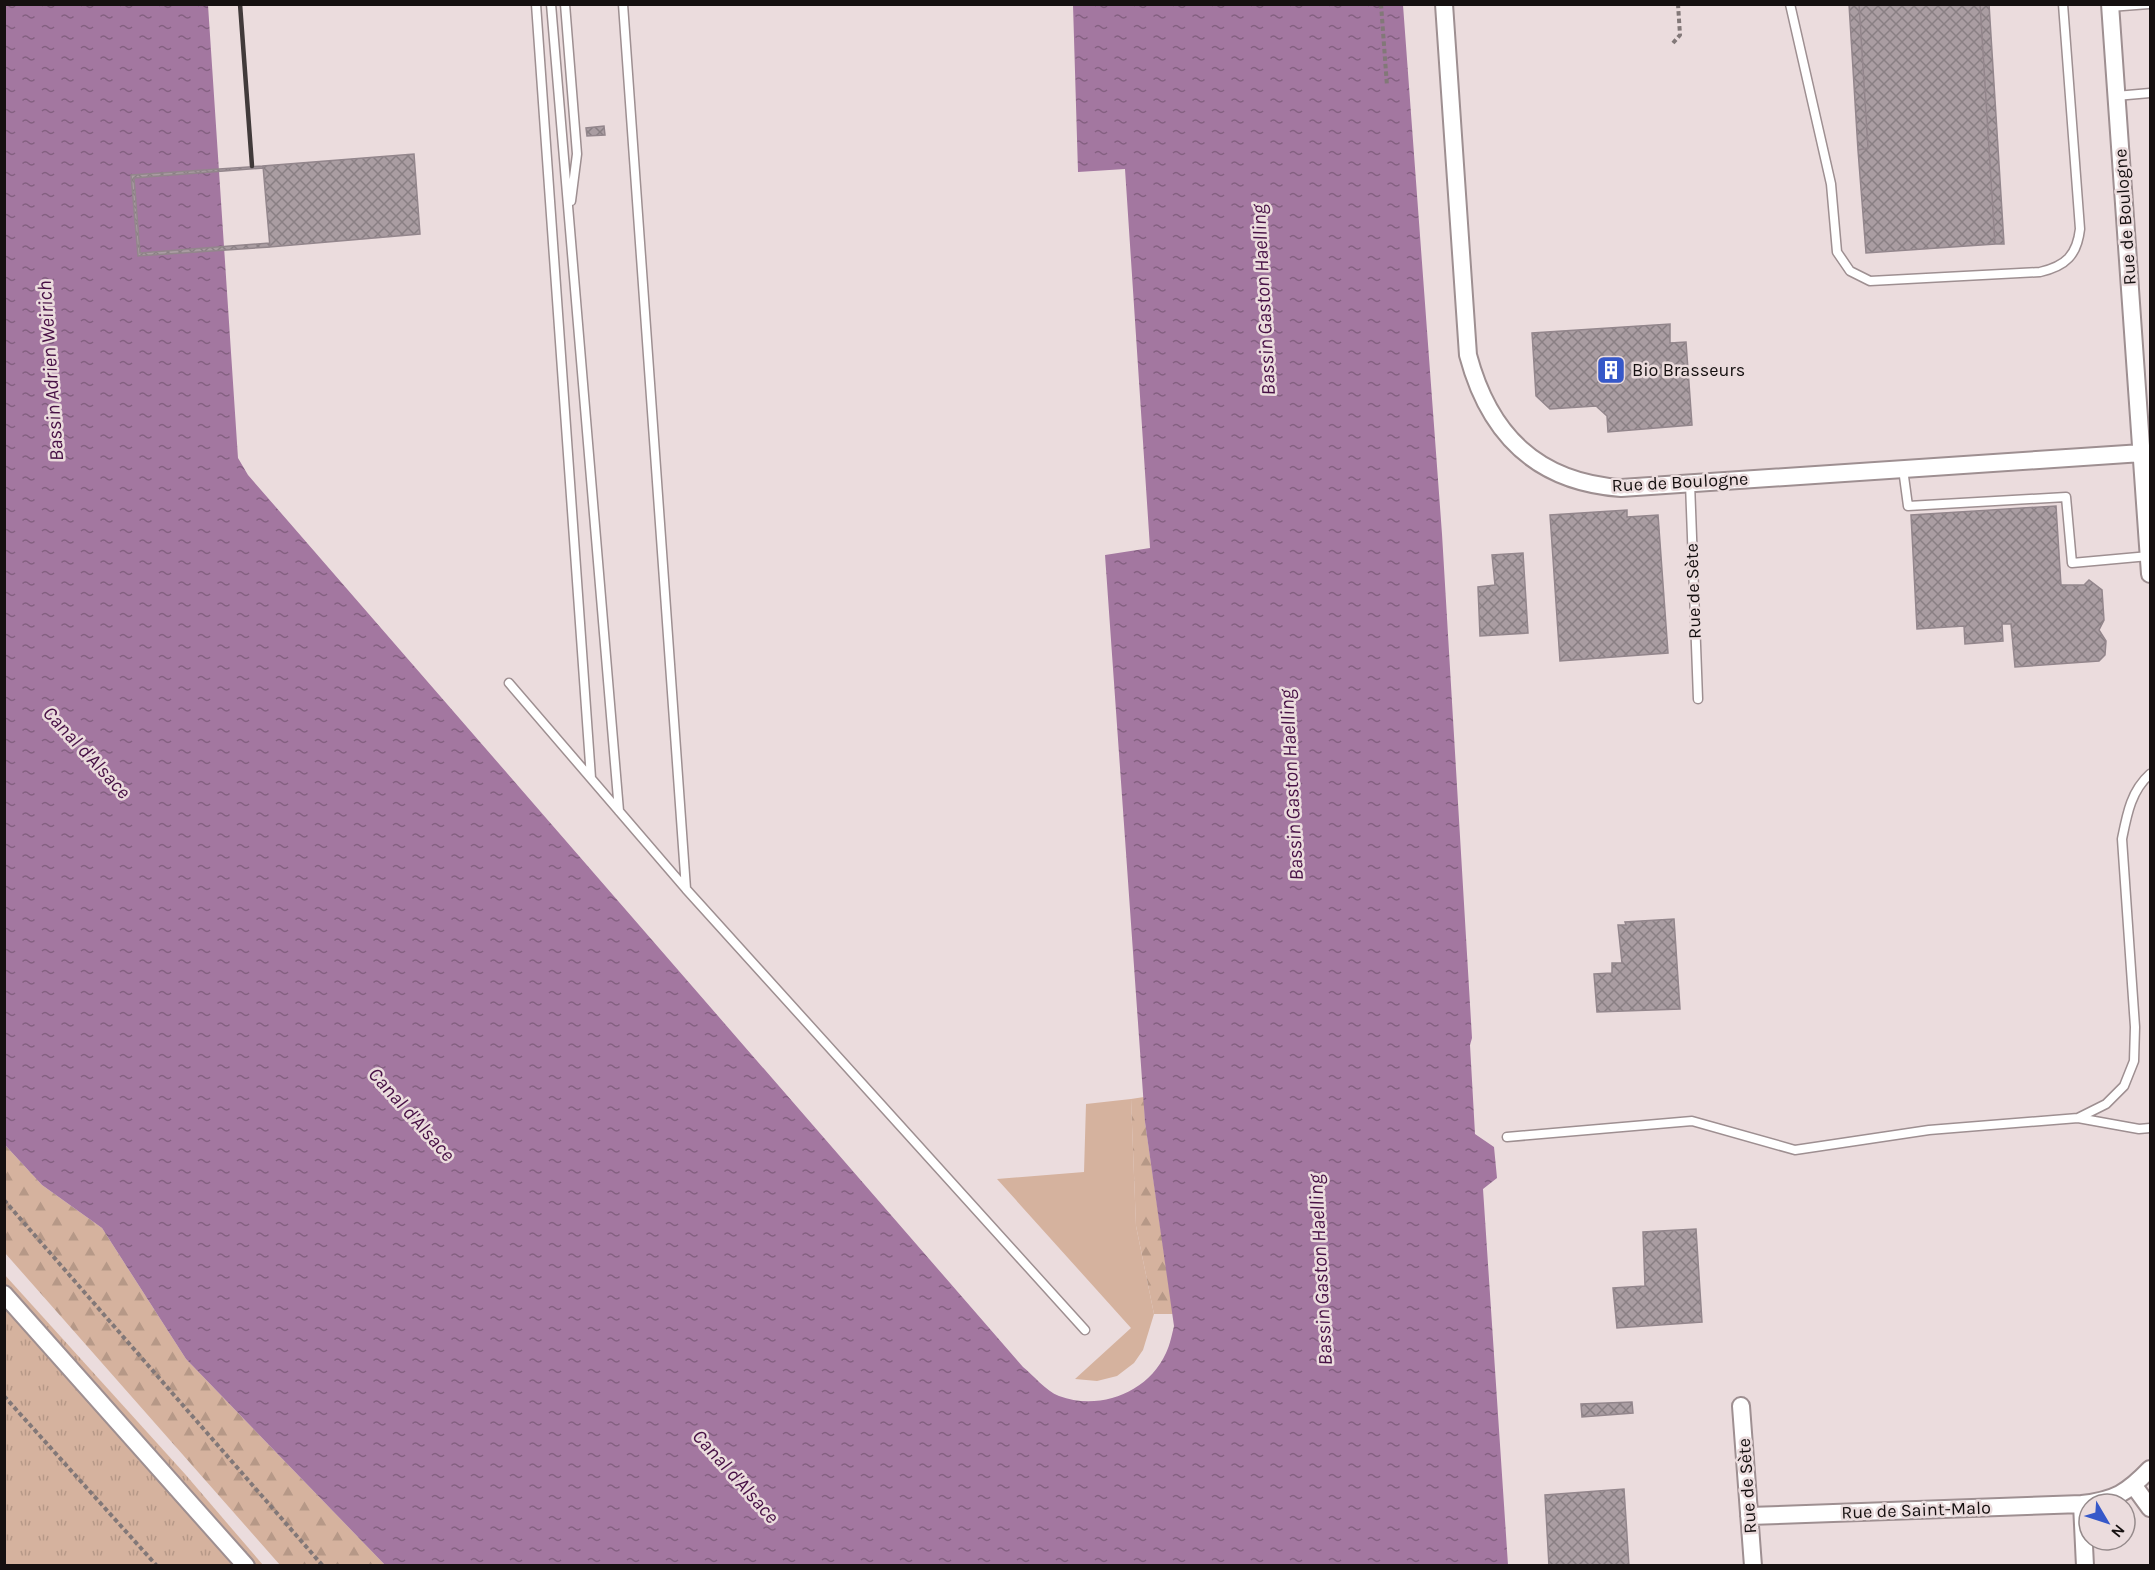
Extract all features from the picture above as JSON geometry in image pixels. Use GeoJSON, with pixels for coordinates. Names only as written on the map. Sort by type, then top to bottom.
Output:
{"type":"FeatureCollection","features":[{"type":"Feature","properties":{"kind":"street","name":"Rue de Boulogne"},"geometry":{"type":"LineString","coordinates":[[1444,4],[1468,355],[1475,384],[1485,405],[1510,440],[1526,455],[1565,476],[1589,484],[1621,488],[2142,453],[2145,428],[2110,5]]}},
{"type":"Feature","properties":{"kind":"street"},"geometry":{"type":"LineString","coordinates":[[2142,453],[2151,574]]}},
{"type":"Feature","properties":{"kind":"street"},"geometry":{"type":"LineString","coordinates":[[4,1294],[246,1566]]}},
{"type":"Feature","properties":{"kind":"street","name":"Rue de Sète"},"geometry":{"type":"LineString","coordinates":[[1741,1406],[1753,1566]]}},
{"type":"Feature","properties":{"kind":"street","name":"Rue de Saint-Malo"},"geometry":{"type":"LineString","coordinates":[[2124,1492],[2151,1469]]}},
{"type":"Feature","properties":{"kind":"street"},"geometry":{"type":"LineString","coordinates":[[2134,1486],[2151,1508]]}},
{"type":"Feature","properties":{"kind":"street","name":"Rue de Saint-Malo"},"geometry":{"type":"LineString","coordinates":[[1749,1516],[2077,1503]]}},
{"type":"Feature","properties":{"kind":"lane"},"geometry":{"type":"LineString","coordinates":[[536,4],[591,778]]}},
{"type":"Feature","properties":{"kind":"lane"},"geometry":{"type":"LineString","coordinates":[[551,4],[619,811]]}},
{"type":"Feature","properties":{"kind":"lane"},"geometry":{"type":"LineString","coordinates":[[565,4],[577,154],[569,222]]}},
{"type":"Feature","properties":{"kind":"lane"},"geometry":{"type":"LineString","coordinates":[[623,4],[686,889]]}},
{"type":"Feature","properties":{"kind":"lane"},"geometry":{"type":"LineString","coordinates":[[1790,4],[1831,184],[1837,252],[1850,271],[1870,281],[2040,272],[2057,268],[2069,259],[2078,245],[2080,229],[2063,4]]}},
{"type":"Feature","properties":{"kind":"lane"},"geometry":{"type":"LineString","coordinates":[[2110,5],[2149,4]]}},
{"type":"Feature","properties":{"kind":"lane"},"geometry":{"type":"LineString","coordinates":[[2116,96],[2151,93]]}},
{"type":"Feature","properties":{"kind":"lane"},"geometry":{"type":"LineString","coordinates":[[1903,469],[1908,507],[2066,497],[2072,563],[2149,556]]}},
{"type":"Feature","properties":{"kind":"lane","name":"Rue de Sète"},"geometry":{"type":"LineString","coordinates":[[1690,483],[1698,699]]}},
{"type":"Feature","properties":{"kind":"lane"},"geometry":{"type":"LineString","coordinates":[[508,683],[686,889],[1085,1330]]}},
{"type":"Feature","properties":{"kind":"lane"},"geometry":{"type":"LineString","coordinates":[[2078,1118],[2106,1104],[2124,1086],[2134,1061],[2136,1027],[2122,839],[2128,809],[2138,785],[2151,774]]}},
{"type":"Feature","properties":{"kind":"lane"},"geometry":{"type":"LineString","coordinates":[[1507,1137],[1692,1120],[1795,1150],[1929,1130],[2078,1118],[2139,1129],[2151,1128]]}},
{"type":"Feature","properties":{"kind":"path"},"geometry":{"type":"LineString","coordinates":[[1381,4],[1387,86]]}},
{"type":"Feature","properties":{"kind":"path"},"geometry":{"type":"LineString","coordinates":[[1673,43],[1680,35],[1678,4]]}},
{"type":"Feature","properties":{"kind":"path"},"geometry":{"type":"LineString","coordinates":[[4,1200],[323,1566]]}},
{"type":"Feature","properties":{"kind":"path"},"geometry":{"type":"LineString","coordinates":[[4,1396],[157,1566]]}},
{"type":"Feature","properties":{"kind":"green space"},"geometry":{"type":"Polygon","coordinates":[[[1144,1097],[1145,1122],[1173,1314],[1154,1314],[1136,1226],[1131,1099],[1144,1097]]]}},
{"type":"Feature","properties":{"kind":"green space"},"geometry":{"type":"Polygon","coordinates":[[[1131,1099],[1136,1226],[1154,1314],[1143,1350],[1134,1363],[1117,1376],[1097,1381],[1075,1379],[1131,1328],[997,1179],[1084,1172],[1086,1104],[1131,1099]]]}},
{"type":"Feature","properties":{"kind":"green space"},"geometry":{"type":"Polygon","coordinates":[[[5,1145],[42,1185],[102,1228],[186,1359],[385,1565],[280,1565],[5,1253],[5,1145]]]}},
{"type":"Feature","properties":{"kind":"green space"},"geometry":{"type":"Polygon","coordinates":[[[4,1274],[185,1474],[263,1565],[5,1565],[4,1274]]]}},
{"type":"Feature","properties":{"kind":"water"},"geometry":{"type":"Polygon","coordinates":[[[5,5],[208,5],[238,458],[248,475],[1023,1367],[1054,1394],[1074,1400],[1090,1401],[1106,1400],[1121,1395],[1147,1379],[1158,1367],[1166,1353],[1174,1326],[1145,1122],[1105,555],[1150,548],[1125,169],[1078,172],[1073,5],[1403,5],[1442,534],[1472,1038],[1470,1045],[1475,1134],[1494,1147],[1497,1178],[1483,1189],[1508,1565],[385,1565],[186,1359],[102,1228],[42,1185],[5,1145],[5,5]]]}},
{"type":"Feature","properties":{"kind":"building"},"geometry":{"type":"Polygon","coordinates":[[[1849,4],[1859,4],[1868,148],[1858,150],[1849,4]]]}},
{"type":"Feature","properties":{"kind":"building"},"geometry":{"type":"Polygon","coordinates":[[[1859,4],[1980,4],[1995,244],[1866,253],[1858,150],[1868,148],[1859,4]]]}},
{"type":"Feature","properties":{"kind":"building"},"geometry":{"type":"Polygon","coordinates":[[[1980,4],[1989,4],[2004,244],[1995,244],[1980,4]]]}},
{"type":"Feature","properties":{"kind":"building"},"geometry":{"type":"Polygon","coordinates":[[[604,126],[605,135],[587,136],[586,128],[604,126]]]}},
{"type":"Feature","properties":{"kind":"building"},"geometry":{"type":"Polygon","coordinates":[[[414,154],[420,234],[270,247],[263,166],[414,154]]]}},
{"type":"Feature","properties":{"kind":"building"},"geometry":{"type":"Polygon","coordinates":[[[263,166],[263,168],[134,178],[140,253],[269,243],[270,247],[138,256],[131,175],[263,166]]]}},
{"type":"Feature","properties":{"kind":"building","name":"Bio Brasseurs"},"geometry":{"type":"Polygon","coordinates":[[[1670,324],[1670,343],[1686,342],[1692,425],[1608,432],[1607,416],[1596,406],[1550,409],[1536,396],[1532,333],[1670,324]]]}},
{"type":"Feature","properties":{"kind":"building"},"geometry":{"type":"Polygon","coordinates":[[[2056,506],[2061,585],[2084,585],[2089,580],[2102,590],[2104,620],[2099,630],[2106,641],[2105,655],[2099,661],[2015,667],[2011,624],[2002,624],[2003,641],[1965,644],[1964,626],[1917,629],[1911,515],[2056,506]]]}},
{"type":"Feature","properties":{"kind":"building"},"geometry":{"type":"Polygon","coordinates":[[[1627,510],[1627,517],[1658,515],[1668,653],[1560,661],[1550,515],[1627,510]]]}},
{"type":"Feature","properties":{"kind":"building"},"geometry":{"type":"Polygon","coordinates":[[[1523,553],[1528,633],[1480,636],[1478,587],[1495,585],[1492,555],[1523,553]]]}},
{"type":"Feature","properties":{"kind":"building"},"geometry":{"type":"Polygon","coordinates":[[[1674,919],[1680,1009],[1597,1012],[1594,974],[1612,973],[1612,963],[1622,963],[1618,925],[1626,925],[1625,922],[1674,919]]]}},
{"type":"Feature","properties":{"kind":"building"},"geometry":{"type":"Polygon","coordinates":[[[1696,1229],[1702,1322],[1617,1328],[1613,1288],[1645,1286],[1643,1232],[1696,1229]]]}},
{"type":"Feature","properties":{"kind":"building"},"geometry":{"type":"Polygon","coordinates":[[[1632,1402],[1633,1413],[1582,1417],[1581,1404],[1632,1402]]]}},
{"type":"Feature","properties":{"kind":"building"},"geometry":{"type":"Polygon","coordinates":[[[1624,1489],[1629,1566],[1549,1566],[1545,1495],[1624,1489]]]}},
{"type":"Feature","properties":{"kind":"railway"},"geometry":{"type":"LineString","coordinates":[[240,4],[252,166]]}},
{"type":"Feature","properties":{"kind":"place","name":"Bio Brasseurs"},"geometry":{"type":"Point","coordinates":[1611,370]}},
{"type":"Feature","properties":{"kind":"water label","name":"Bassin Gaston Haelling"},"geometry":{"type":"Point","coordinates":[1263,300]}},
{"type":"Feature","properties":{"kind":"water label","name":"Bassin Adrien Weirich"},"geometry":{"type":"Point","coordinates":[50,371]}},
{"type":"Feature","properties":{"kind":"water label","name":"Canal d'Alsace"},"geometry":{"type":"Point","coordinates":[87,752]}},
{"type":"Feature","properties":{"kind":"water label","name":"Bassin Gaston Haelling"},"geometry":{"type":"Point","coordinates":[1291,785]}},
{"type":"Feature","properties":{"kind":"water label","name":"Canal d'Alsace"},"geometry":{"type":"Point","coordinates":[412,1114]}},
{"type":"Feature","properties":{"kind":"water label","name":"Bassin Gaston Haelling"},"geometry":{"type":"Point","coordinates":[1320,1270]}},
{"type":"Feature","properties":{"kind":"water label","name":"Canal d'Alsace"},"geometry":{"type":"Point","coordinates":[736,1476]}}]}
